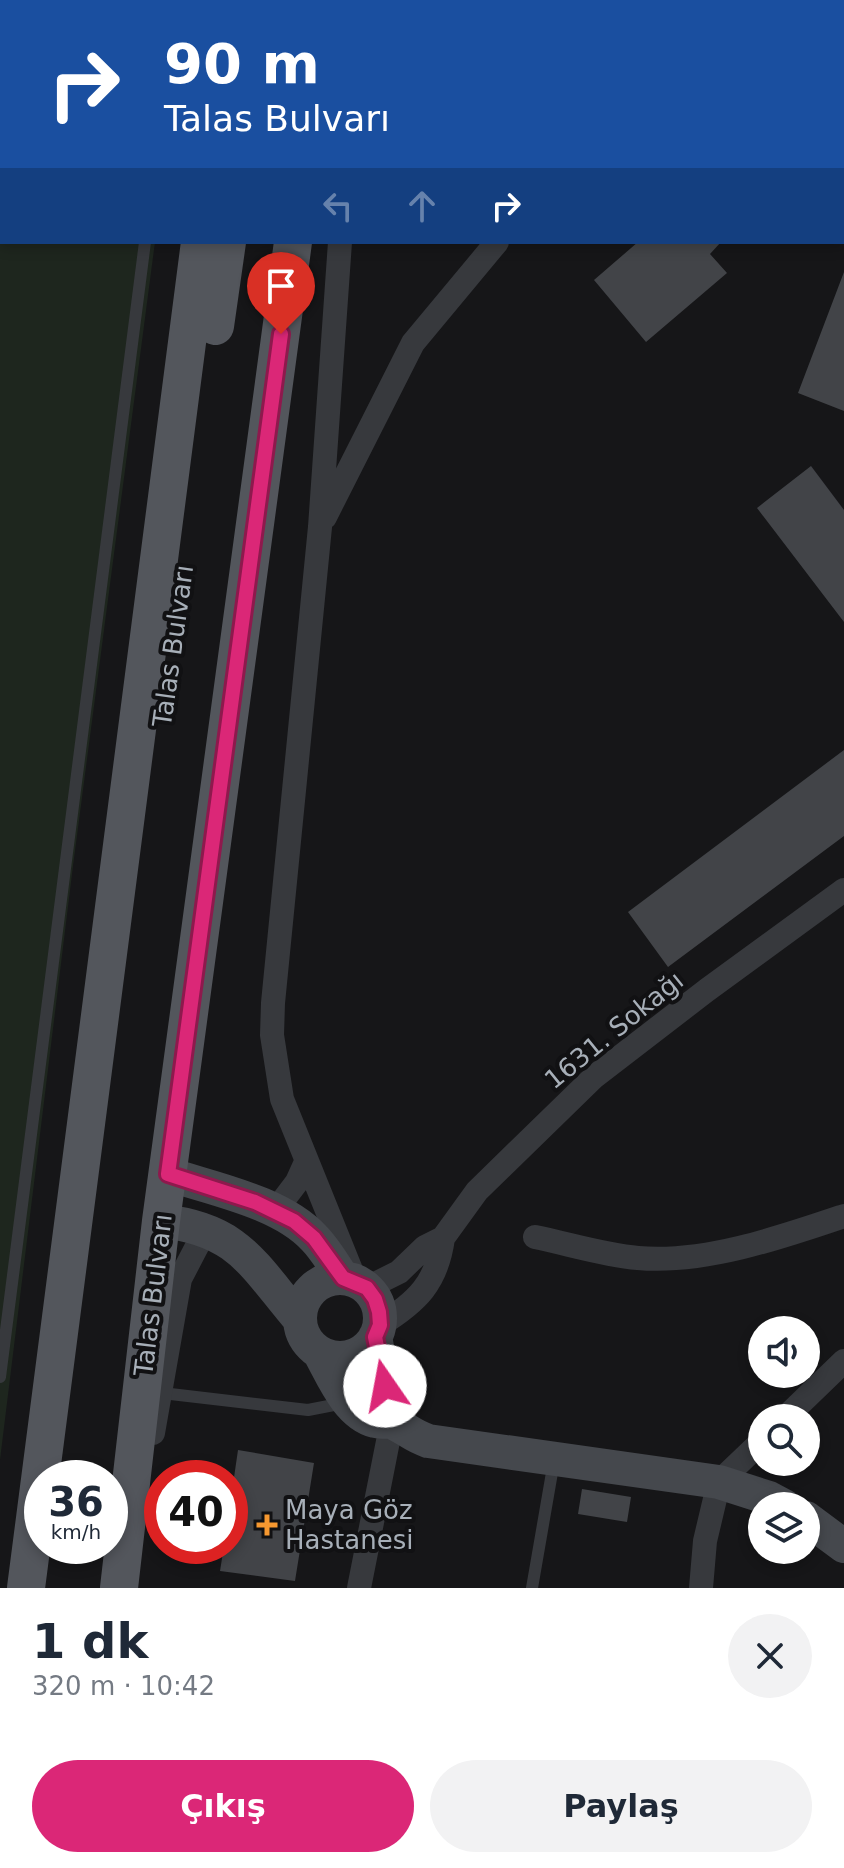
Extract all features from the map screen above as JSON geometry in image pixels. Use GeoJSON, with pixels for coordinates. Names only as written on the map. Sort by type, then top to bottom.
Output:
{"type":"FeatureCollection","features":[{"type":"Feature","properties":{"kind":"main road"},"geometry":{"type":"LineString","coordinates":[[26,1588],[200,244]]}},
{"type":"Feature","properties":{"kind":"main road","name":"Talas Bulvarı"},"geometry":{"type":"LineString","coordinates":[[67,1460],[227,244]]}},
{"type":"Feature","properties":{"kind":"main road","name":"Talas Bulvarı"},"geometry":{"type":"LineString","coordinates":[[120,1588],[161,1221],[293,244]]}},
{"type":"Feature","properties":{"kind":"main road"},"geometry":{"type":"LineString","coordinates":[[52,1588],[55,1564]]}},
{"type":"Feature","properties":{"kind":"street"},"geometry":{"type":"LineString","coordinates":[[340,244],[320,527],[272,1035],[282,1099],[355,1283]]}},
{"type":"Feature","properties":{"kind":"street"},"geometry":{"type":"LineString","coordinates":[[320,527],[413,343],[495,244]]}},
{"type":"Feature","properties":{"kind":"street","name":"1631. Sokağı"},"geometry":{"type":"LineString","coordinates":[[355,1283],[399,1272],[425,1247],[443,1238],[477,1191],[594,1077],[844,890]]}},
{"type":"Feature","properties":{"kind":"street"},"geometry":{"type":"LineString","coordinates":[[275,1211],[297,1182],[306,1162]]}},
{"type":"Feature","properties":{"kind":"street"},"geometry":{"type":"LineString","coordinates":[[168,1174],[255,1202],[294,1221],[375,1299],[377,1331],[392,1421],[359,1588]]}},
{"type":"Feature","properties":{"kind":"street"},"geometry":{"type":"LineString","coordinates":[[535,1237],[637,1258],[683,1257],[749,1244],[844,1216]]}},
{"type":"Feature","properties":{"kind":"street"},"geometry":{"type":"LineString","coordinates":[[161,1221],[191,1224],[234,1244],[300,1320],[309,1344],[319,1352],[331,1357],[356,1355],[367,1348],[377,1331]]}},
{"type":"Feature","properties":{"kind":"street"},"geometry":{"type":"LineString","coordinates":[[120,1588],[162,1393],[180,1279],[206,1229]]}},
{"type":"Feature","properties":{"kind":"street","name":"1631. Sokağı"},"geometry":{"type":"LineString","coordinates":[[377,1331],[422,1292],[440,1262],[443,1238]]}},
{"type":"Feature","properties":{"kind":"street"},"geometry":{"type":"LineString","coordinates":[[300,1320],[307,1295],[317,1285],[329,1280],[355,1283]]}},
{"type":"Feature","properties":{"kind":"street"},"geometry":{"type":"LineString","coordinates":[[319,1352],[348,1401],[376,1421],[392,1421],[410,1435],[428,1441],[719,1482],[750,1492]]}},
{"type":"Feature","properties":{"kind":"street"},"geometry":{"type":"LineString","coordinates":[[799,1404],[844,1361]]}},
{"type":"Feature","properties":{"kind":"street"},"geometry":{"type":"LineString","coordinates":[[701,1588],[705,1541],[719,1482],[748,1454]]}},
{"type":"Feature","properties":{"kind":"street"},"geometry":{"type":"LineString","coordinates":[[820,1528],[844,1546]]}},
{"type":"Feature","properties":{"kind":"lane"},"geometry":{"type":"LineString","coordinates":[[0,1377],[145,244]]}},
{"type":"Feature","properties":{"kind":"lane"},"geometry":{"type":"LineString","coordinates":[[162,1393],[308,1410],[326,1409],[348,1401]]}},
{"type":"Feature","properties":{"kind":"lane"},"geometry":{"type":"LineString","coordinates":[[532,1588],[555,1458]]}},
{"type":"Feature","properties":{"kind":"shaded area"},"geometry":{"type":"Polygon","coordinates":[[[0,244],[155,244],[73,866],[0,1460],[0,244]]]}},
{"type":"Feature","properties":{"kind":"building"},"geometry":{"type":"Polygon","coordinates":[[[636,244],[719,244],[710,254],[727,273],[646,342],[594,280],[636,244]]]}},
{"type":"Feature","properties":{"kind":"building"},"geometry":{"type":"Polygon","coordinates":[[[844,272],[844,411],[798,393],[844,272]]]}},
{"type":"Feature","properties":{"kind":"building"},"geometry":{"type":"Polygon","coordinates":[[[811,466],[844,510],[844,622],[757,508],[811,466]]]}},
{"type":"Feature","properties":{"kind":"building"},"geometry":{"type":"Polygon","coordinates":[[[844,750],[844,836],[668,967],[628,912],[844,750]]]}},
{"type":"Feature","properties":{"kind":"building","name":"Maya Göz Hastanesi"},"geometry":{"type":"Polygon","coordinates":[[[238,1450],[314,1463],[295,1581],[220,1571],[221,1564],[248,1564],[248,1460],[237,1460],[238,1450]]]}},
{"type":"Feature","properties":{"kind":"building"},"geometry":{"type":"Polygon","coordinates":[[[582,1489],[631,1497],[627,1522],[578,1514],[582,1489]]]}},
{"type":"Feature","properties":{"kind":"place","name":"Maya Göz Hastanesi"},"geometry":{"type":"Point","coordinates":[267,1525]}},
{"type":"Feature","properties":{"kind":"route"},"geometry":{"type":"LineString","coordinates":[[281,334],[168,1174],[255,1202],[294,1221],[314,1238],[343,1278],[367,1288],[379,1312],[380,1325],[375,1337],[385,1386]]}}]}
